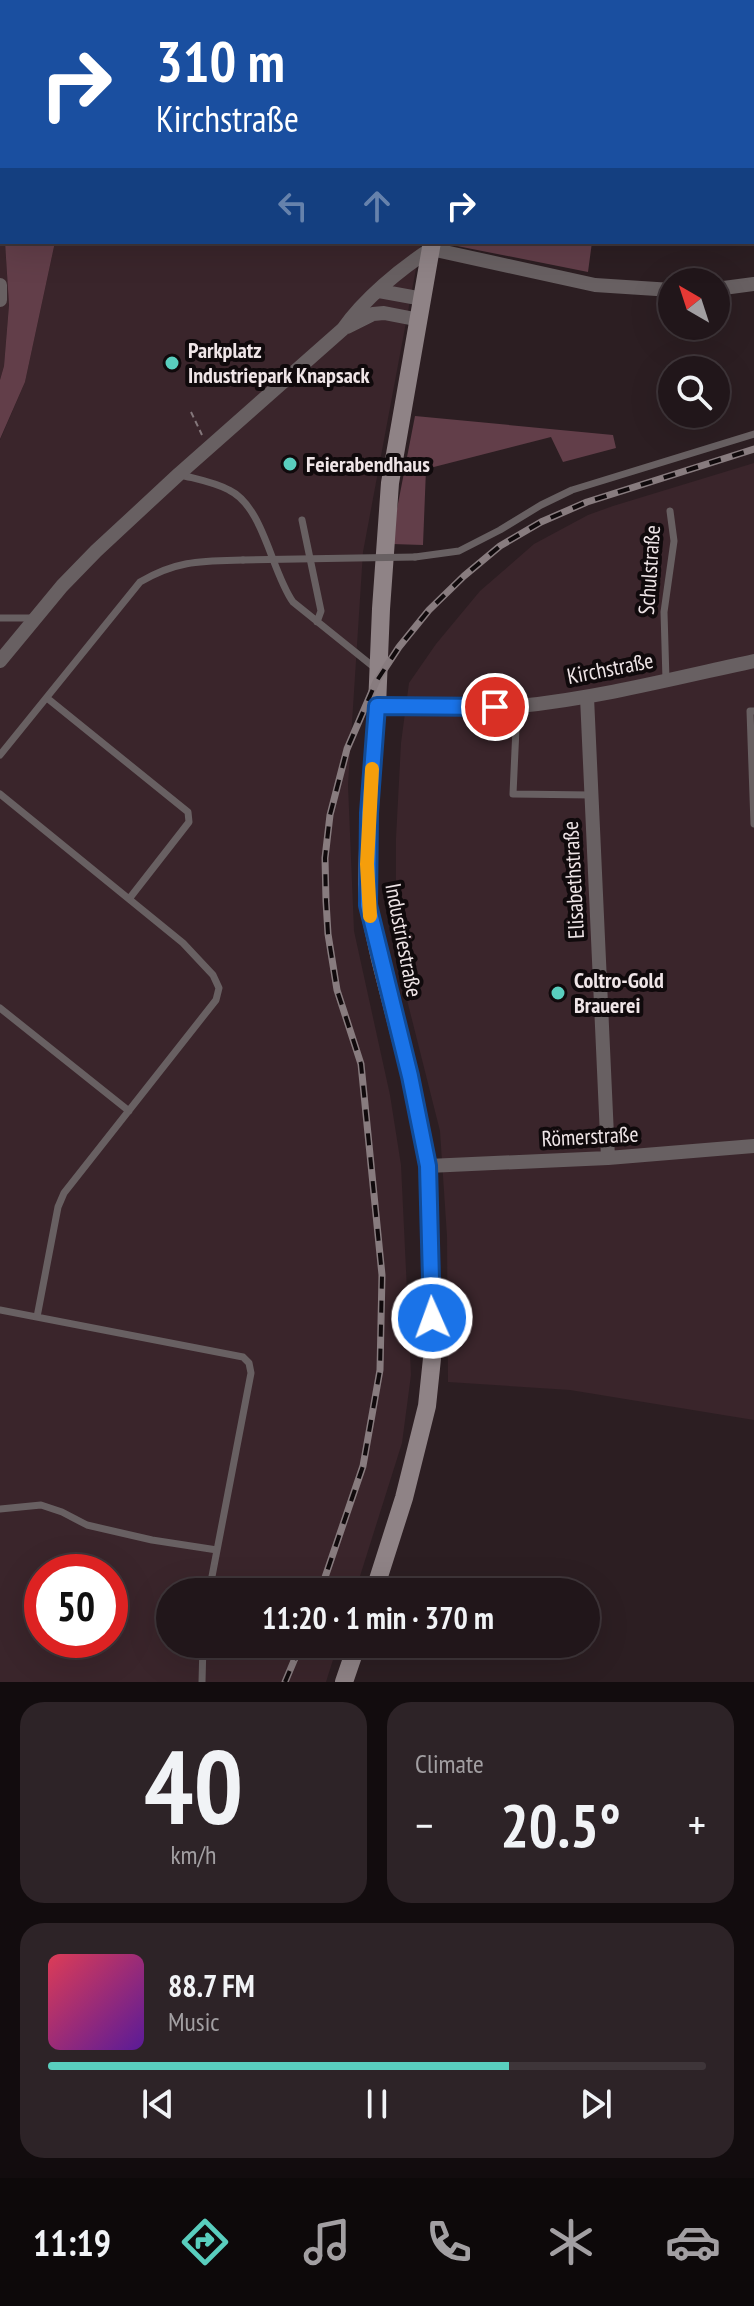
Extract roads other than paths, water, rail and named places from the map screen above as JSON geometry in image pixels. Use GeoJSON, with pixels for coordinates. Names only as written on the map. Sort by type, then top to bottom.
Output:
{"type":"FeatureCollection","features":[{"type":"Feature","properties":{"kind":"main road","name":"Industriestraße"},"geometry":{"type":"LineString","coordinates":[[378,1578],[404,1498],[427,1406],[433,1349],[428,1166],[410,1076],[368,905],[369,813],[390,483],[431,246]]}},
{"type":"Feature","properties":{"kind":"main road"},"geometry":{"type":"LineString","coordinates":[[344,1682],[352,1658]]}},
{"type":"Feature","properties":{"kind":"street"},"geometry":{"type":"LineString","coordinates":[[0,661],[87,560],[431,246],[595,285],[658,289]]}},
{"type":"Feature","properties":{"kind":"street"},"geometry":{"type":"LineString","coordinates":[[730,287],[754,284]]}},
{"type":"Feature","properties":{"kind":"street"},"geometry":{"type":"LineString","coordinates":[[0,285],[0,300]]}},
{"type":"Feature","properties":{"kind":"street"},"geometry":{"type":"LineString","coordinates":[[379,291],[423,299]]}},
{"type":"Feature","properties":{"kind":"street"},"geometry":{"type":"LineString","coordinates":[[343,329],[373,314],[420,320]]}},
{"type":"Feature","properties":{"kind":"street","name":"Kirchstraße"},"geometry":{"type":"LineString","coordinates":[[377,706],[517,706],[587,697],[754,661]]}},
{"type":"Feature","properties":{"kind":"street","name":"Elisabethstraße"},"geometry":{"type":"LineString","coordinates":[[587,697],[608,1158]]}},
{"type":"Feature","properties":{"kind":"street","name":"Römerstraße"},"geometry":{"type":"LineString","coordinates":[[428,1166],[608,1158],[754,1146]]}},
{"type":"Feature","properties":{"kind":"lane"},"geometry":{"type":"LineString","coordinates":[[0,755],[140,582],[160,570],[188,562],[415,557],[459,551],[572,490],[754,434]]}},
{"type":"Feature","properties":{"kind":"lane"},"geometry":{"type":"LineString","coordinates":[[179,474],[231,490],[245,502],[256,519],[283,589],[293,602],[379,671]]}},
{"type":"Feature","properties":{"kind":"lane","name":"Schulstraße"},"geometry":{"type":"LineString","coordinates":[[666,680],[664,612],[674,541],[670,511]]}},
{"type":"Feature","properties":{"kind":"lane"},"geometry":{"type":"LineString","coordinates":[[302,520],[321,611],[317,622]]}},
{"type":"Feature","properties":{"kind":"lane"},"geometry":{"type":"LineString","coordinates":[[0,618],[35,618]]}},
{"type":"Feature","properties":{"kind":"lane"},"geometry":{"type":"LineString","coordinates":[[47,698],[188,812],[189,822],[129,899]]}},
{"type":"Feature","properties":{"kind":"lane"},"geometry":{"type":"LineString","coordinates":[[517,706],[513,794],[591,795]]}},
{"type":"Feature","properties":{"kind":"lane"},"geometry":{"type":"LineString","coordinates":[[754,711],[750,711],[754,824]]}},
{"type":"Feature","properties":{"kind":"lane"},"geometry":{"type":"LineString","coordinates":[[0,794],[183,943],[213,975],[219,988],[216,1000],[64,1193],[58,1207],[37,1317]]}},
{"type":"Feature","properties":{"kind":"lane"},"geometry":{"type":"LineString","coordinates":[[0,1008],[129,1111]]}},
{"type":"Feature","properties":{"kind":"lane"},"geometry":{"type":"LineString","coordinates":[[0,1310],[243,1357],[249,1363],[251,1373],[212,1578]]}},
{"type":"Feature","properties":{"kind":"lane"},"geometry":{"type":"LineString","coordinates":[[0,1509],[41,1505],[87,1525],[152,1540],[217,1550]]}},
{"type":"Feature","properties":{"kind":"lane"},"geometry":{"type":"LineString","coordinates":[[202,1682],[203,1658]]}},
{"type":"Feature","properties":{"kind":"railway"},"geometry":{"type":"LineString","coordinates":[[325,1578],[363,1466],[380,1370],[382,1275],[361,1064],[337,990],[326,901],[325,858],[330,815],[347,749],[376,682],[399,647],[429,610],[500,546],[541,522],[587,502],[754,449]]}},
{"type":"Feature","properties":{"kind":"railway"},"geometry":{"type":"LineString","coordinates":[[285,1682],[295,1658]]}},
{"type":"Feature","properties":{"kind":"place","name":"Parkplatz Industriepark Knapsack"},"geometry":{"type":"Point","coordinates":[172,363]}},
{"type":"Feature","properties":{"kind":"place","name":"Feierabendhaus"},"geometry":{"type":"Point","coordinates":[290,464]}},
{"type":"Feature","properties":{"kind":"place","name":"Coltro-Gold Brauerei"},"geometry":{"type":"Point","coordinates":[558,993]}}]}
